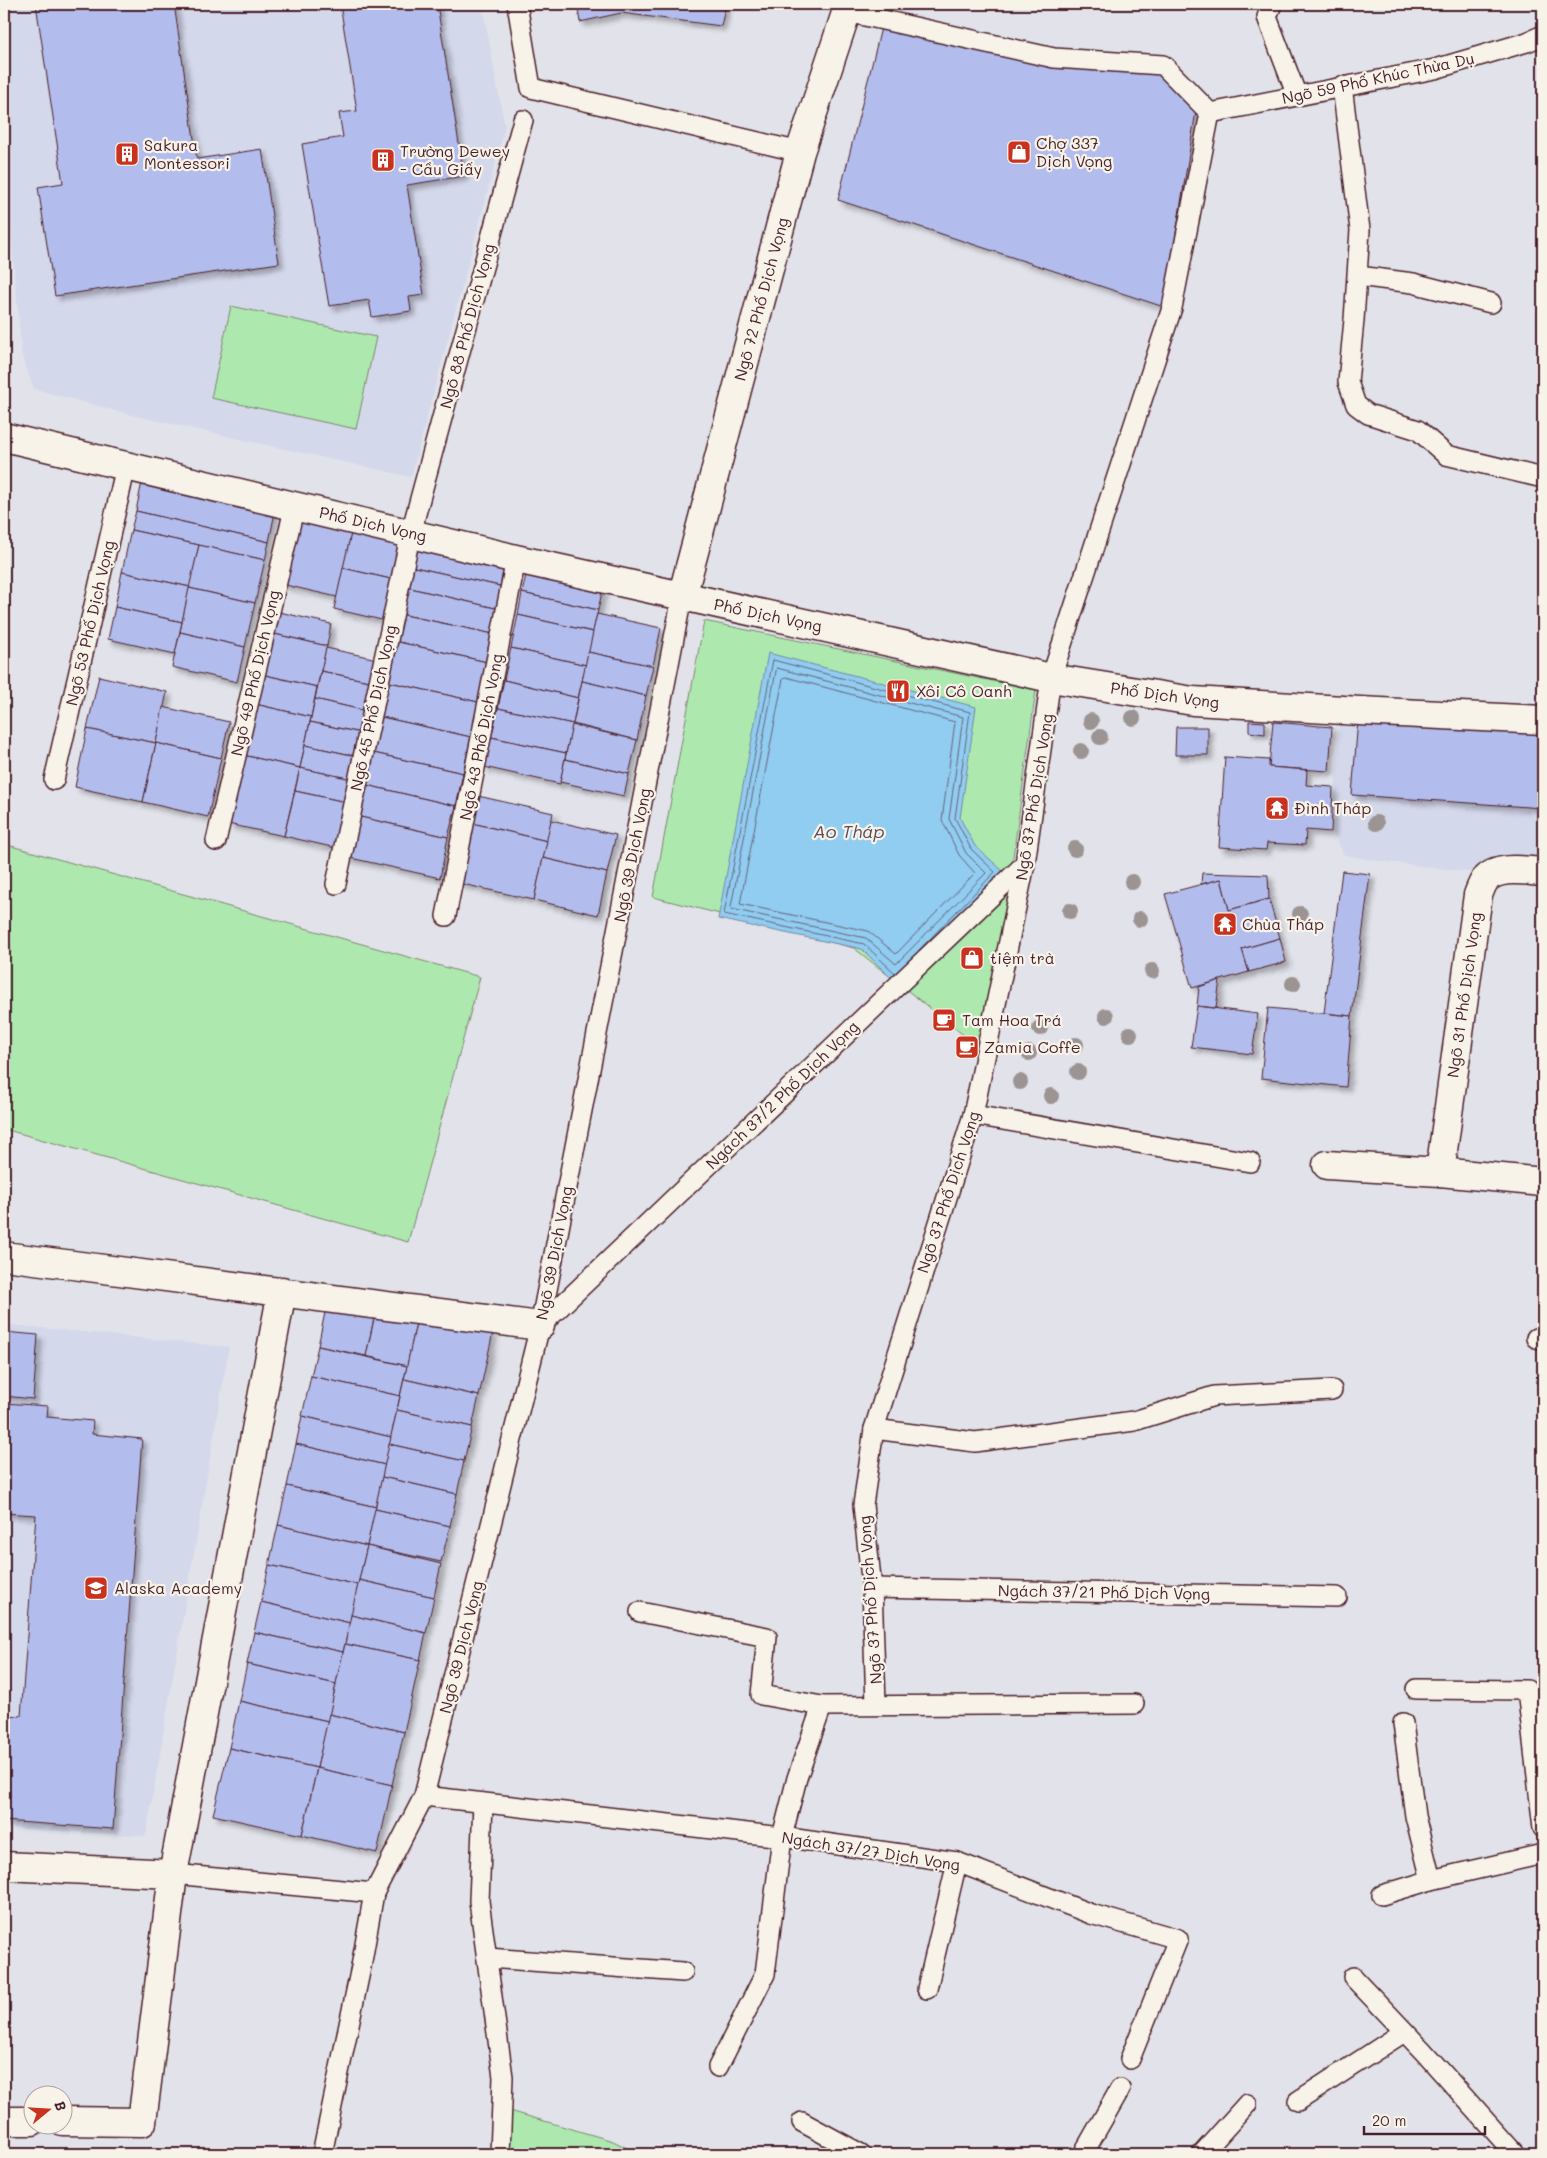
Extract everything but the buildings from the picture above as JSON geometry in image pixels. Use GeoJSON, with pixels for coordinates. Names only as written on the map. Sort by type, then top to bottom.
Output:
{"type":"FeatureCollection","features":[{"type":"Feature","properties":{"kind":"street","name":"Ngõ 72 Phố Dịch Vọng"},"geometry":{"type":"LineString","coordinates":[[682,597],[800,152],[848,8]]}},
{"type":"Feature","properties":{"kind":"street","name":"Phố Dịch Vọng"},"geometry":{"type":"LineString","coordinates":[[4,437],[410,532],[516,559],[1051,678],[1193,701],[1543,720]]}},
{"type":"Feature","properties":{"kind":"street","name":"Ngõ 31 Phố Dịch Vọng"},"geometry":{"type":"LineString","coordinates":[[1440,1172],[1478,895],[1484,881],[1493,874],[1508,870],[1543,872]]}},
{"type":"Feature","properties":{"kind":"street"},"geometry":{"type":"LineString","coordinates":[[1327,1165],[1440,1172],[1543,1182]]}},
{"type":"Feature","properties":{"kind":"street"},"geometry":{"type":"LineString","coordinates":[[4,1256],[540,1326]]}},
{"type":"Feature","properties":{"kind":"street"},"geometry":{"type":"LineString","coordinates":[[72,2122],[142,2122],[173,1874],[282,1291]]}},
{"type":"Feature","properties":{"kind":"street"},"geometry":{"type":"LineString","coordinates":[[4,1866],[173,1874]]}},
{"type":"Feature","properties":{"kind":"street"},"geometry":{"type":"LineString","coordinates":[[4,2121],[22,2121]]}},
{"type":"Feature","properties":{"kind":"lane"},"geometry":{"type":"LineString","coordinates":[[517,4],[531,88],[800,152]]}},
{"type":"Feature","properties":{"kind":"lane"},"geometry":{"type":"LineString","coordinates":[[1272,4],[1267,16],[1297,96]]}},
{"type":"Feature","properties":{"kind":"lane"},"geometry":{"type":"LineString","coordinates":[[848,8],[1054,58],[1163,65],[1210,113]]}},
{"type":"Feature","properties":{"kind":"lane","name":"Ngõ 59 Phố Khúc Thừa Dụ"},"geometry":{"type":"LineString","coordinates":[[1210,113],[1435,69],[1527,42],[1543,35]]}},
{"type":"Feature","properties":{"kind":"lane"},"geometry":{"type":"LineString","coordinates":[[1342,86],[1360,230],[1358,276],[1348,382],[1356,405],[1368,414],[1418,430],[1446,456],[1542,475]]}},
{"type":"Feature","properties":{"kind":"lane","name":"Ngõ 37 Phố Dịch Vọng"},"geometry":{"type":"LineString","coordinates":[[876,1704],[872,1588],[863,1505],[874,1429],[973,1116],[1025,864],[1051,678],[1172,308],[1210,113]]}},
{"type":"Feature","properties":{"kind":"lane","name":"Ngõ 88 Phố Dịch Vọng"},"geometry":{"type":"LineString","coordinates":[[410,532],[523,120]]}},
{"type":"Feature","properties":{"kind":"lane"},"geometry":{"type":"LineString","coordinates":[[1358,276],[1413,283],[1491,303]]}},
{"type":"Feature","properties":{"kind":"lane","name":"Ngõ 53 Phố Dịch Vọng"},"geometry":{"type":"LineString","coordinates":[[54,780],[126,466]]}},
{"type":"Feature","properties":{"kind":"lane","name":"Ngõ 49 Phố Dịch Vọng"},"geometry":{"type":"LineString","coordinates":[[216,841],[295,505]]}},
{"type":"Feature","properties":{"kind":"lane","name":"Ngõ 45 Phố Dịch Vọng"},"geometry":{"type":"LineString","coordinates":[[336,884],[410,532]]}},
{"type":"Feature","properties":{"kind":"lane","name":"Ngõ 43 Phố Dịch Vọng"},"geometry":{"type":"LineString","coordinates":[[446,916],[516,559]]}},
{"type":"Feature","properties":{"kind":"lane","name":"Ngõ 39 Dịch Vọng"},"geometry":{"type":"LineString","coordinates":[[322,2154],[361,1967],[374,1893],[424,1796],[540,1326],[682,597]]}},
{"type":"Feature","properties":{"kind":"lane","name":"Ngách 37/2 Phố Dịch Vọng"},"geometry":{"type":"LineString","coordinates":[[540,1326],[1025,864]]}},
{"type":"Feature","properties":{"kind":"lane"},"geometry":{"type":"LineString","coordinates":[[973,1116],[1250,1162]]}},
{"type":"Feature","properties":{"kind":"lane"},"geometry":{"type":"LineString","coordinates":[[874,1429],[975,1442],[1134,1421],[1214,1396],[1332,1390]]}},
{"type":"Feature","properties":{"kind":"lane","name":"Ngách 37/21 Phố Dịch Vọng"},"geometry":{"type":"LineString","coordinates":[[872,1588],[1337,1597]]}},
{"type":"Feature","properties":{"kind":"lane"},"geometry":{"type":"LineString","coordinates":[[640,1612],[766,1637],[761,1696],[822,1706],[876,1704],[1134,1704]]}},
{"type":"Feature","properties":{"kind":"lane"},"geometry":{"type":"LineString","coordinates":[[1416,1689],[1526,1690],[1543,1828]]}},
{"type":"Feature","properties":{"kind":"lane"},"geometry":{"type":"LineString","coordinates":[[718,2067],[765,1974],[782,1837],[797,1778],[822,1706]]}},
{"type":"Feature","properties":{"kind":"lane"},"geometry":{"type":"LineString","coordinates":[[1403,1723],[1415,1816],[1431,1880]]}},
{"type":"Feature","properties":{"kind":"lane","name":"Ngách 37/27 Dịch Vọng"},"geometry":{"type":"LineString","coordinates":[[424,1796],[782,1837],[957,1862],[1091,1914],[1178,1939],[1130,2060]]}},
{"type":"Feature","properties":{"kind":"lane"},"geometry":{"type":"LineString","coordinates":[[483,1803],[479,1901],[503,2077],[500,2154]]}},
{"type":"Feature","properties":{"kind":"lane"},"geometry":{"type":"LineString","coordinates":[[1382,1895],[1431,1880],[1543,1854]]}},
{"type":"Feature","properties":{"kind":"lane"},"geometry":{"type":"LineString","coordinates":[[927,1989],[957,1862]]}},
{"type":"Feature","properties":{"kind":"lane"},"geometry":{"type":"LineString","coordinates":[[173,1874],[374,1893]]}},
{"type":"Feature","properties":{"kind":"lane"},"geometry":{"type":"LineString","coordinates":[[487,1958],[683,1972]]}},
{"type":"Feature","properties":{"kind":"lane"},"geometry":{"type":"LineString","coordinates":[[1352,1977],[1424,2051],[1514,2154]]}},
{"type":"Feature","properties":{"kind":"lane"},"geometry":{"type":"LineString","coordinates":[[1298,2101],[1404,2032]]}},
{"type":"Feature","properties":{"kind":"lane"},"geometry":{"type":"LineString","coordinates":[[1083,2154],[1120,2089]]}},
{"type":"Feature","properties":{"kind":"lane"},"geometry":{"type":"LineString","coordinates":[[1202,2154],[1247,2104]]}},
{"type":"Feature","properties":{"kind":"lane"},"geometry":{"type":"LineString","coordinates":[[802,2122],[861,2154]]}},
{"type":"Feature","properties":{"kind":"shaded area"},"geometry":{"type":"Polygon","coordinates":[[[4,4],[482,4],[505,127],[411,477],[131,415],[34,389],[22,357],[4,162],[4,4]]]}},
{"type":"Feature","properties":{"kind":"shaded area"},"geometry":{"type":"Polygon","coordinates":[[[1339,725],[1543,733],[1543,881],[1344,855],[1333,832],[1339,725]]]}},
{"type":"Feature","properties":{"kind":"shaded area","name":"Alaska Academy"},"geometry":{"type":"Polygon","coordinates":[[[4,1324],[229,1347],[146,1836],[4,1828],[4,1324]]]}},
{"type":"Feature","properties":{"kind":"green space"},"geometry":{"type":"Polygon","coordinates":[[[231,306],[376,337],[356,429],[211,398],[231,306]]]}},
{"type":"Feature","properties":{"kind":"green space"},"geometry":{"type":"Polygon","coordinates":[[[704,621],[1036,690],[984,1068],[966,1037],[854,948],[653,897],[704,621]]]}},
{"type":"Feature","properties":{"kind":"green space"},"geometry":{"type":"Polygon","coordinates":[[[4,844],[480,977],[408,1242],[4,1129],[4,844]]]}},
{"type":"Feature","properties":{"kind":"green space"},"geometry":{"type":"Polygon","coordinates":[[[510,2111],[613,2141],[639,2154],[508,2154],[510,2111]]]}},
{"type":"Feature","properties":{"kind":"water","name":"Ao Tháp"},"geometry":{"type":"Polygon","coordinates":[[[768,653],[976,707],[960,818],[975,846],[1003,871],[895,982],[862,949],[718,919],[768,653]]]}},
{"type":"Feature","properties":{"kind":"place","name":"Chợ 337 Dịch Vọng"},"geometry":{"type":"Point","coordinates":[1019,152]}},
{"type":"Feature","properties":{"kind":"place","name":"Sakura Montessori"},"geometry":{"type":"Point","coordinates":[127,154]}},
{"type":"Feature","properties":{"kind":"place","name":"Trường Dewey - Cầu Giấy"},"geometry":{"type":"Point","coordinates":[383,160]}},
{"type":"Feature","properties":{"kind":"place","name":"Xôi Cô Oanh"},"geometry":{"type":"Point","coordinates":[898,691]}},
{"type":"Feature","properties":{"kind":"place","name":"Đình Tháp"},"geometry":{"type":"Point","coordinates":[1277,808]}},
{"type":"Feature","properties":{"kind":"place","name":"Chùa Tháp"},"geometry":{"type":"Point","coordinates":[1225,924]}},
{"type":"Feature","properties":{"kind":"place","name":"tiệm trà"},"geometry":{"type":"Point","coordinates":[972,958]}},
{"type":"Feature","properties":{"kind":"place","name":"Tam Hoa Trá"},"geometry":{"type":"Point","coordinates":[944,1020]}},
{"type":"Feature","properties":{"kind":"place","name":"Zamia Coffe"},"geometry":{"type":"Point","coordinates":[967,1047]}},
{"type":"Feature","properties":{"kind":"place","name":"Alaska Academy"},"geometry":{"type":"Point","coordinates":[96,1588]}}]}
